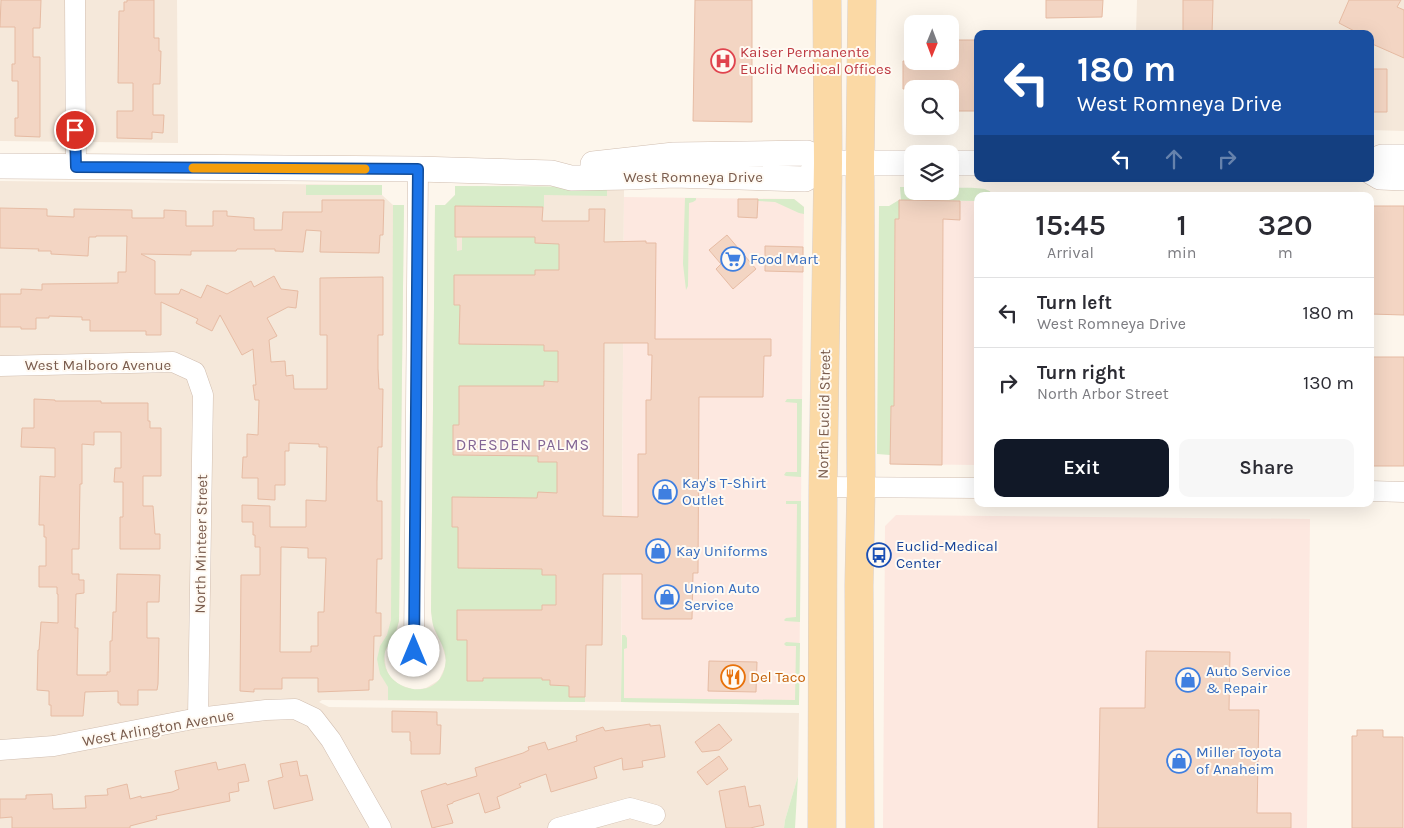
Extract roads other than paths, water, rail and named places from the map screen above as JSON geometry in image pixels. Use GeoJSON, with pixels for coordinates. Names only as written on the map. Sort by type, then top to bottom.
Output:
{"type":"FeatureCollection","features":[{"type":"Feature","properties":{"kind":"main road","name":"North Euclid Street"},"geometry":{"type":"LineString","coordinates":[[822,828],[828,0]]}},
{"type":"Feature","properties":{"kind":"main road"},"geometry":{"type":"LineString","coordinates":[[860,828],[860,162],[862,0]]}},
{"type":"Feature","properties":{"kind":"street"},"geometry":{"type":"LineString","coordinates":[[75,0],[76,167]]}},
{"type":"Feature","properties":{"kind":"street","name":"West Romneya Drive"},"geometry":{"type":"LineString","coordinates":[[0,166],[418,169],[552,173],[570,166],[674,155],[807,153],[828,162],[904,163]]}},
{"type":"Feature","properties":{"kind":"street"},"geometry":{"type":"LineString","coordinates":[[1374,160],[1382,157],[1404,157]]}},
{"type":"Feature","properties":{"kind":"street"},"geometry":{"type":"LineString","coordinates":[[959,163],[974,163]]}},
{"type":"Feature","properties":{"kind":"street"},"geometry":{"type":"LineString","coordinates":[[414,651],[418,169]]}},
{"type":"Feature","properties":{"kind":"street"},"geometry":{"type":"LineString","coordinates":[[1374,173],[1380,177],[1404,178]]}},
{"type":"Feature","properties":{"kind":"street","name":"West Malboro Avenue"},"geometry":{"type":"LineString","coordinates":[[0,366],[173,362],[195,372]]}},
{"type":"Feature","properties":{"kind":"street","name":"North Minteer Street"},"geometry":{"type":"LineString","coordinates":[[195,372],[202,395],[198,718]]}},
{"type":"Feature","properties":{"kind":"street"},"geometry":{"type":"LineString","coordinates":[[823,487],[974,488]]}},
{"type":"Feature","properties":{"kind":"street"},"geometry":{"type":"LineString","coordinates":[[1374,492],[1404,492]]}},
{"type":"Feature","properties":{"kind":"street","name":"West Arlington Avenue"},"geometry":{"type":"LineString","coordinates":[[0,750],[54,746],[198,718],[266,710],[295,710],[314,718],[331,740],[381,828]]}},
{"type":"Feature","properties":{"kind":"street"},"geometry":{"type":"LineString","coordinates":[[558,828],[630,808],[655,815]]}},
{"type":"Feature","properties":{"kind":"place","name":"Kaiser Permanente Euclid Medical Offices"},"geometry":{"type":"Point","coordinates":[723,61]}},
{"type":"Feature","properties":{"kind":"place","name":"Food Mart"},"geometry":{"type":"Point","coordinates":[733,259]}},
{"type":"Feature","properties":{"kind":"place","name":"Kay's T-Shirt Outlet"},"geometry":{"type":"Point","coordinates":[665,492]}},
{"type":"Feature","properties":{"kind":"place","name":"Kay Uniforms"},"geometry":{"type":"Point","coordinates":[658,551]}},
{"type":"Feature","properties":{"kind":"place","name":"Euclid-Medical Center"},"geometry":{"type":"Point","coordinates":[879,555]}},
{"type":"Feature","properties":{"kind":"place","name":"Union Auto Service"},"geometry":{"type":"Point","coordinates":[667,597]}},
{"type":"Feature","properties":{"kind":"place","name":"Del Taco"},"geometry":{"type":"Point","coordinates":[733,677]}},
{"type":"Feature","properties":{"kind":"place","name":"Auto Service & Repair"},"geometry":{"type":"Point","coordinates":[1188,680]}},
{"type":"Feature","properties":{"kind":"place","name":"Miller Toyota of Anaheim"},"geometry":{"type":"Point","coordinates":[1179,761]}},
{"type":"Feature","properties":{"kind":"district","name":"DRESDEN PALMS"},"geometry":{"type":"Point","coordinates":[523,444]}}]}
